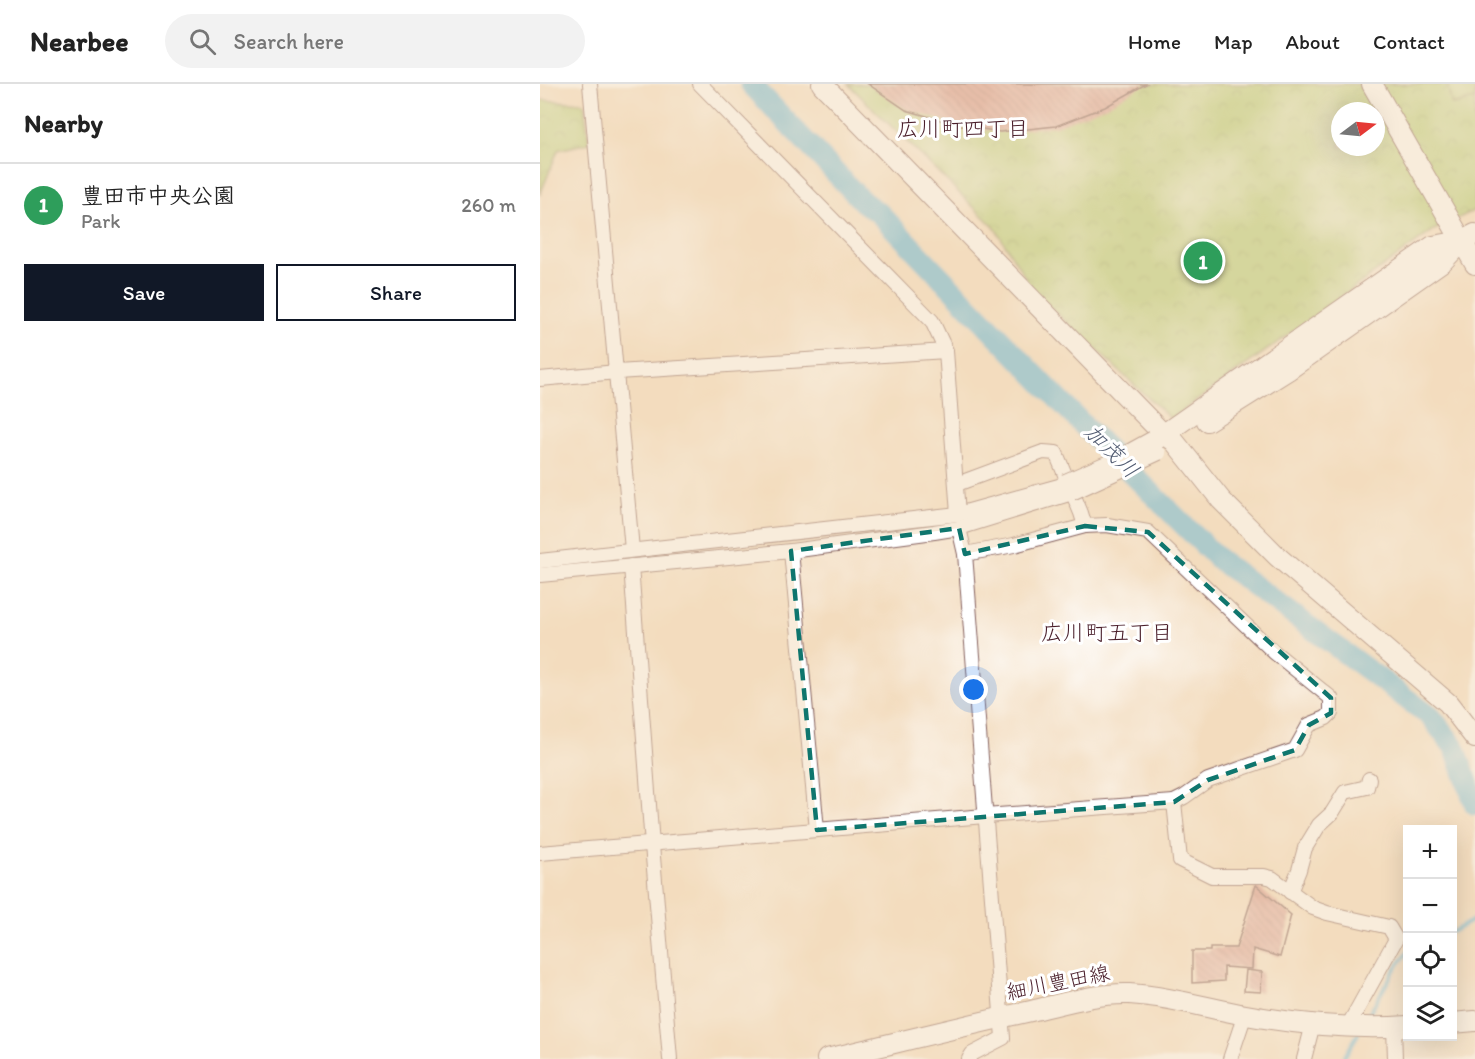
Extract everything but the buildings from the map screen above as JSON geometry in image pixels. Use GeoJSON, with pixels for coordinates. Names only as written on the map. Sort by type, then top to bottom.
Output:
{"type":"FeatureCollection","features":[{"type":"Feature","properties":{"kind":"street"},"geometry":{"type":"LineString","coordinates":[[590,84],[632,550]]}},
{"type":"Feature","properties":{"kind":"street"},"geometry":{"type":"LineString","coordinates":[[700,84],[932,321],[946,351],[959,521],[965,554],[1003,1038],[972,1054],[969,1059]]}},
{"type":"Feature","properties":{"kind":"street"},"geometry":{"type":"LineString","coordinates":[[822,84],[1162,442],[1278,557],[1448,703],[1475,738]]}},
{"type":"Feature","properties":{"kind":"street"},"geometry":{"type":"LineString","coordinates":[[1372,84],[1468,238],[1475,264]]}},
{"type":"Feature","properties":{"kind":"street"},"geometry":{"type":"LineString","coordinates":[[540,575],[790,551],[959,521],[1069,488],[1114,463],[1162,442],[1288,370],[1443,261],[1468,238]]}},
{"type":"Feature","properties":{"kind":"street"},"geometry":{"type":"LineString","coordinates":[[540,379],[946,351]]}},
{"type":"Feature","properties":{"kind":"street"},"geometry":{"type":"LineString","coordinates":[[957,484],[1043,452],[1056,453],[1085,526]]}},
{"type":"Feature","properties":{"kind":"street"},"geometry":{"type":"LineString","coordinates":[[540,561],[632,550],[959,521]]}},
{"type":"Feature","properties":{"kind":"street"},"geometry":{"type":"LineString","coordinates":[[540,853],[1174,802],[1208,780],[1295,750],[1309,725],[1326,718],[1331,713],[1331,698],[1274,652],[1148,531],[1107,525],[1085,526],[1014,545],[965,554]]}},
{"type":"Feature","properties":{"kind":"street"},"geometry":{"type":"LineString","coordinates":[[790,551],[817,830]]}},
{"type":"Feature","properties":{"kind":"street"},"geometry":{"type":"LineString","coordinates":[[631,566],[670,1059]]}},
{"type":"Feature","properties":{"kind":"street"},"geometry":{"type":"LineString","coordinates":[[1290,892],[1305,848],[1319,825],[1332,813],[1345,792],[1367,787],[1369,779]]}},
{"type":"Feature","properties":{"kind":"street"},"geometry":{"type":"LineString","coordinates":[[1174,802],[1180,860],[1212,876],[1272,878],[1313,908],[1389,927],[1396,939],[1348,1026]]}},
{"type":"Feature","properties":{"kind":"street","name":"細川豊田線"},"geometry":{"type":"LineString","coordinates":[[828,1059],[1093,997],[1119,994],[1146,996],[1312,1024],[1401,1026]]}},
{"type":"Feature","properties":{"kind":"street"},"geometry":{"type":"LineString","coordinates":[[1230,1059],[1245,1014]]}},
{"type":"Feature","properties":{"kind":"street"},"geometry":{"type":"LineString","coordinates":[[1457,1023],[1475,1021]]}},
{"type":"Feature","properties":{"kind":"street"},"geometry":{"type":"LineString","coordinates":[[1304,1059],[1312,1024]]}},
{"type":"Feature","properties":{"kind":"street"},"geometry":{"type":"LineString","coordinates":[[1395,1059],[1401,1026]]}},
{"type":"Feature","properties":{"kind":"highlighted area"},"geometry":{"type":"Polygon","coordinates":[[[1085,526],[1148,532],[1331,698],[1331,713],[1309,725],[1295,750],[1208,780],[1174,802],[817,830],[791,551],[959,528],[965,554],[1085,526]]]}},
{"type":"Feature","properties":{"kind":"green space"},"geometry":{"type":"Polygon","coordinates":[[[848,84],[1475,84],[1475,210],[1434,230],[1171,419],[1034,292],[995,228],[848,84]]]}},
{"type":"Feature","properties":{"kind":"green space"},"geometry":{"type":"Polygon","coordinates":[[[1447,84],[1475,84],[1475,99],[1452,105],[1447,84]]]}},
{"type":"Feature","properties":{"kind":"green space"},"geometry":{"type":"Polygon","coordinates":[[[540,100],[584,103],[589,143],[558,150],[540,195],[540,100]]]}},
{"type":"Feature","properties":{"kind":"waterway","name":"加茂川"},"geometry":{"type":"LineString","coordinates":[[751,84],[863,202],[879,213],[1087,429],[1218,559],[1431,717],[1455,748],[1475,804]]}},
{"type":"Feature","properties":{"kind":"waterway"},"geometry":{"type":"LineString","coordinates":[[1457,929],[1475,919]]}},
{"type":"Feature","properties":{"kind":"waterway"},"geometry":{"type":"LineString","coordinates":[[1366,1019],[1403,959]]}},
{"type":"Feature","properties":{"kind":"waterway"},"geometry":{"type":"LineString","coordinates":[[1343,1059],[1358,1034]]}},
{"type":"Feature","properties":{"kind":"place","name":"豊田市中央公園"},"geometry":{"type":"Point","coordinates":[1203,261]}},
{"type":"Feature","properties":{"kind":"district","name":"広川町四丁目"},"geometry":{"type":"Point","coordinates":[963,128]}},
{"type":"Feature","properties":{"kind":"district","name":"広川町五丁目"},"geometry":{"type":"Point","coordinates":[1107,632]}}]}
